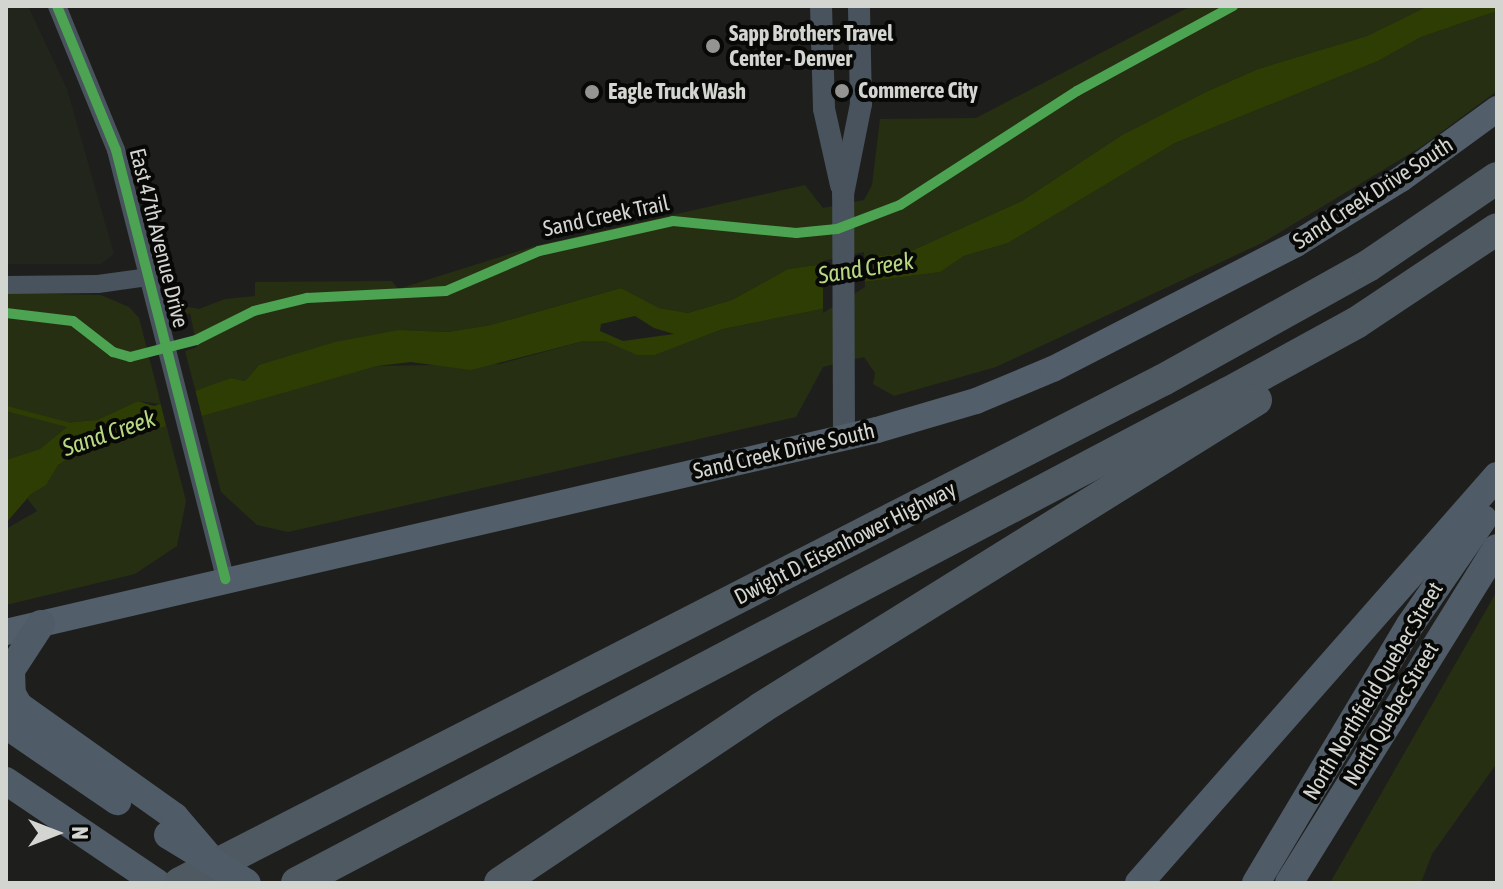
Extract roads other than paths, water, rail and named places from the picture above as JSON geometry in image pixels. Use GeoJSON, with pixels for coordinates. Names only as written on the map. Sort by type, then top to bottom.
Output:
{"type":"FeatureCollection","features":[{"type":"Feature","properties":{"kind":"highway","name":"Dwight D. Eisenhower Highway"},"geometry":{"type":"LineString","coordinates":[[180,883],[1163,380],[1368,266],[1497,178]]}},
{"type":"Feature","properties":{"kind":"highway","name":"Dwight D. Eisenhower Highway"},"geometry":{"type":"LineString","coordinates":[[297,883],[1132,444],[1409,290],[1497,229]]}},
{"type":"Feature","properties":{"kind":"highway"},"geometry":{"type":"LineString","coordinates":[[500,883],[761,708],[1343,347],[1409,290]]}},
{"type":"Feature","properties":{"kind":"highway"},"geometry":{"type":"LineString","coordinates":[[524,883],[546,852]]}},
{"type":"Feature","properties":{"kind":"main road","name":"Sand Creek Drive South"},"geometry":{"type":"LineString","coordinates":[[6,632],[844,437],[976,401],[1124,334],[1338,219],[1497,109]]}},
{"type":"Feature","properties":{"kind":"main road"},"geometry":{"type":"LineString","coordinates":[[1139,883],[1497,476]]}},
{"type":"Feature","properties":{"kind":"main road","name":"North Northfield Quebec Street"},"geometry":{"type":"LineString","coordinates":[[1256,883],[1410,625],[1456,554],[1497,503]]}},
{"type":"Feature","properties":{"kind":"main road","name":"North Quebec Street"},"geometry":{"type":"LineString","coordinates":[[1289,883],[1497,548]]}},
{"type":"Feature","properties":{"kind":"main road"},"geometry":{"type":"LineString","coordinates":[[41,624],[11,670],[12,694],[19,706],[175,831],[247,883]]}},
{"type":"Feature","properties":{"kind":"main road"},"geometry":{"type":"LineString","coordinates":[[6,725],[175,831]]}},
{"type":"Feature","properties":{"kind":"main road"},"geometry":{"type":"LineString","coordinates":[[6,781],[157,883]]}},
{"type":"Feature","properties":{"kind":"street","name":"East 47th Avenue Drive"},"geometry":{"type":"LineString","coordinates":[[57,6],[103,110],[225,579]]}},
{"type":"Feature","properties":{"kind":"street"},"geometry":{"type":"LineString","coordinates":[[821,6],[824,109],[843,194]]}},
{"type":"Feature","properties":{"kind":"street"},"geometry":{"type":"LineString","coordinates":[[844,437],[843,194],[861,104],[859,6]]}},
{"type":"Feature","properties":{"kind":"street"},"geometry":{"type":"LineString","coordinates":[[6,285],[98,284],[148,277]]}},
{"type":"Feature","properties":{"kind":"water","name":"Sand Creek"},"geometry":{"type":"Polygon","coordinates":[[[1428,6],[1497,6],[1497,11],[1421,37],[1378,61],[1175,143],[1008,243],[964,256],[940,272],[865,282],[822,309],[723,329],[655,355],[637,355],[605,341],[584,341],[471,370],[411,362],[377,366],[83,450],[58,465],[46,485],[31,494],[6,523],[6,460],[40,449],[73,422],[97,420],[138,401],[154,406],[231,378],[245,381],[259,365],[335,342],[399,330],[448,332],[491,325],[621,288],[659,308],[688,313],[732,300],[788,269],[909,252],[1022,201],[1122,135],[1208,91],[1258,69],[1367,36],[1428,6]],[[635,316],[601,324],[600,331],[623,341],[674,334],[654,328],[635,316]]]}},
{"type":"Feature","properties":{"kind":"waterway","name":"Sand Creek"},"geometry":{"type":"LineString","coordinates":[[6,408],[74,426]]}},
{"type":"Feature","properties":{"kind":"place","name":"Sapp Brothers Travel Center - Denver"},"geometry":{"type":"Point","coordinates":[713,46]}},
{"type":"Feature","properties":{"kind":"place","name":"Commerce City"},"geometry":{"type":"Point","coordinates":[842,91]}},
{"type":"Feature","properties":{"kind":"place","name":"Eagle Truck Wash"},"geometry":{"type":"Point","coordinates":[592,92]}}]}
